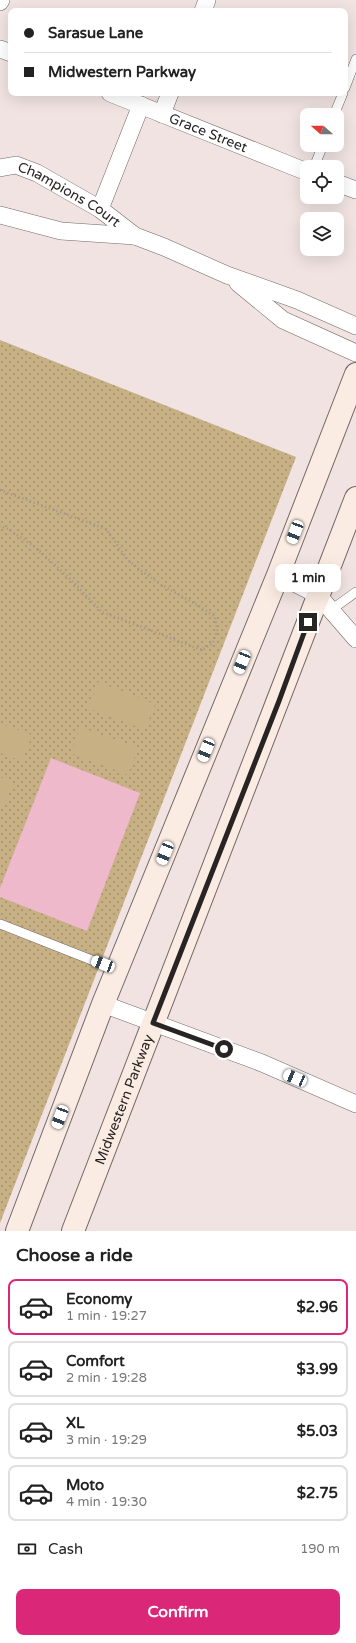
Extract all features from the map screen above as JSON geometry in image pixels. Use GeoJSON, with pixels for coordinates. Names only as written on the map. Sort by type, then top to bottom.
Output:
{"type":"FeatureCollection","features":[{"type":"Feature","properties":{"kind":"main road"},"geometry":{"type":"LineString","coordinates":[[17,1231],[103,1004],[278,575],[356,374]]}},
{"type":"Feature","properties":{"kind":"main road","name":"Midwestern Parkway"},"geometry":{"type":"LineString","coordinates":[[73,1231],[279,701],[325,603],[356,499]]}},
{"type":"Feature","properties":{"kind":"street","name":"Grace Street"},"geometry":{"type":"LineString","coordinates":[[118,96],[300,169]]}},
{"type":"Feature","properties":{"kind":"street"},"geometry":{"type":"LineString","coordinates":[[162,114],[169,96]]}},
{"type":"Feature","properties":{"kind":"street"},"geometry":{"type":"LineString","coordinates":[[100,209],[141,105]]}},
{"type":"Feature","properties":{"kind":"street","name":"Champions Court"},"geometry":{"type":"LineString","coordinates":[[0,168],[16,164],[37,173],[100,209],[135,236],[227,274],[297,300],[356,326]]}},
{"type":"Feature","properties":{"kind":"street"},"geometry":{"type":"LineString","coordinates":[[344,186],[356,190]]}},
{"type":"Feature","properties":{"kind":"street","name":"Champions Court"},"geometry":{"type":"LineString","coordinates":[[0,215],[61,231],[135,236]]}},
{"type":"Feature","properties":{"kind":"street","name":"Champions Court"},"geometry":{"type":"LineString","coordinates":[[227,274],[283,320],[356,353]]}},
{"type":"Feature","properties":{"kind":"street"},"geometry":{"type":"LineString","coordinates":[[278,575],[325,603],[356,639]]}},
{"type":"Feature","properties":{"kind":"street"},"geometry":{"type":"LineString","coordinates":[[103,1004],[262,1063],[356,1104]]}},
{"type":"Feature","properties":{"kind":"lane"},"geometry":{"type":"LineString","coordinates":[[348,80],[356,59]]}},
{"type":"Feature","properties":{"kind":"lane"},"geometry":{"type":"LineString","coordinates":[[337,108],[342,96]]}},
{"type":"Feature","properties":{"kind":"lane"},"geometry":{"type":"LineString","coordinates":[[325,603],[356,592]]}},
{"type":"Feature","properties":{"kind":"lane"},"geometry":{"type":"LineString","coordinates":[[0,924],[117,970]]}},
{"type":"Feature","properties":{"kind":"path"},"geometry":{"type":"LineString","coordinates":[[0,490],[106,529],[127,559],[160,584],[199,606],[215,618],[217,630],[213,643],[202,650],[102,612],[36,547],[8,529],[0,526]]}},
{"type":"Feature","properties":{"kind":"shaded area"},"geometry":{"type":"Polygon","coordinates":[[[0,340],[296,457],[0,1223],[0,340]]]}},
{"type":"Feature","properties":{"kind":"shaded area"},"geometry":{"type":"Polygon","coordinates":[[[98,682],[155,704],[145,730],[88,708],[98,682]]]}},
{"type":"Feature","properties":{"kind":"shaded area"},"geometry":{"type":"Polygon","coordinates":[[[0,723],[32,735],[22,761],[0,753],[0,723]]]}},
{"type":"Feature","properties":{"kind":"shaded area"},"geometry":{"type":"Polygon","coordinates":[[[80,727],[138,748],[128,775],[71,753],[80,727]]]}},
{"type":"Feature","properties":{"kind":"shaded area"},"geometry":{"type":"Polygon","coordinates":[[[0,777],[13,782],[3,808],[0,807],[0,777]]]}},
{"type":"Feature","properties":{"kind":"building"},"geometry":{"type":"Polygon","coordinates":[[[51,758],[140,793],[87,931],[0,897],[0,888],[51,758]]]}},
{"type":"Feature","properties":{"kind":"route"},"geometry":{"type":"LineString","coordinates":[[224,1049],[153,1023],[279,701],[308,622]]}}]}
